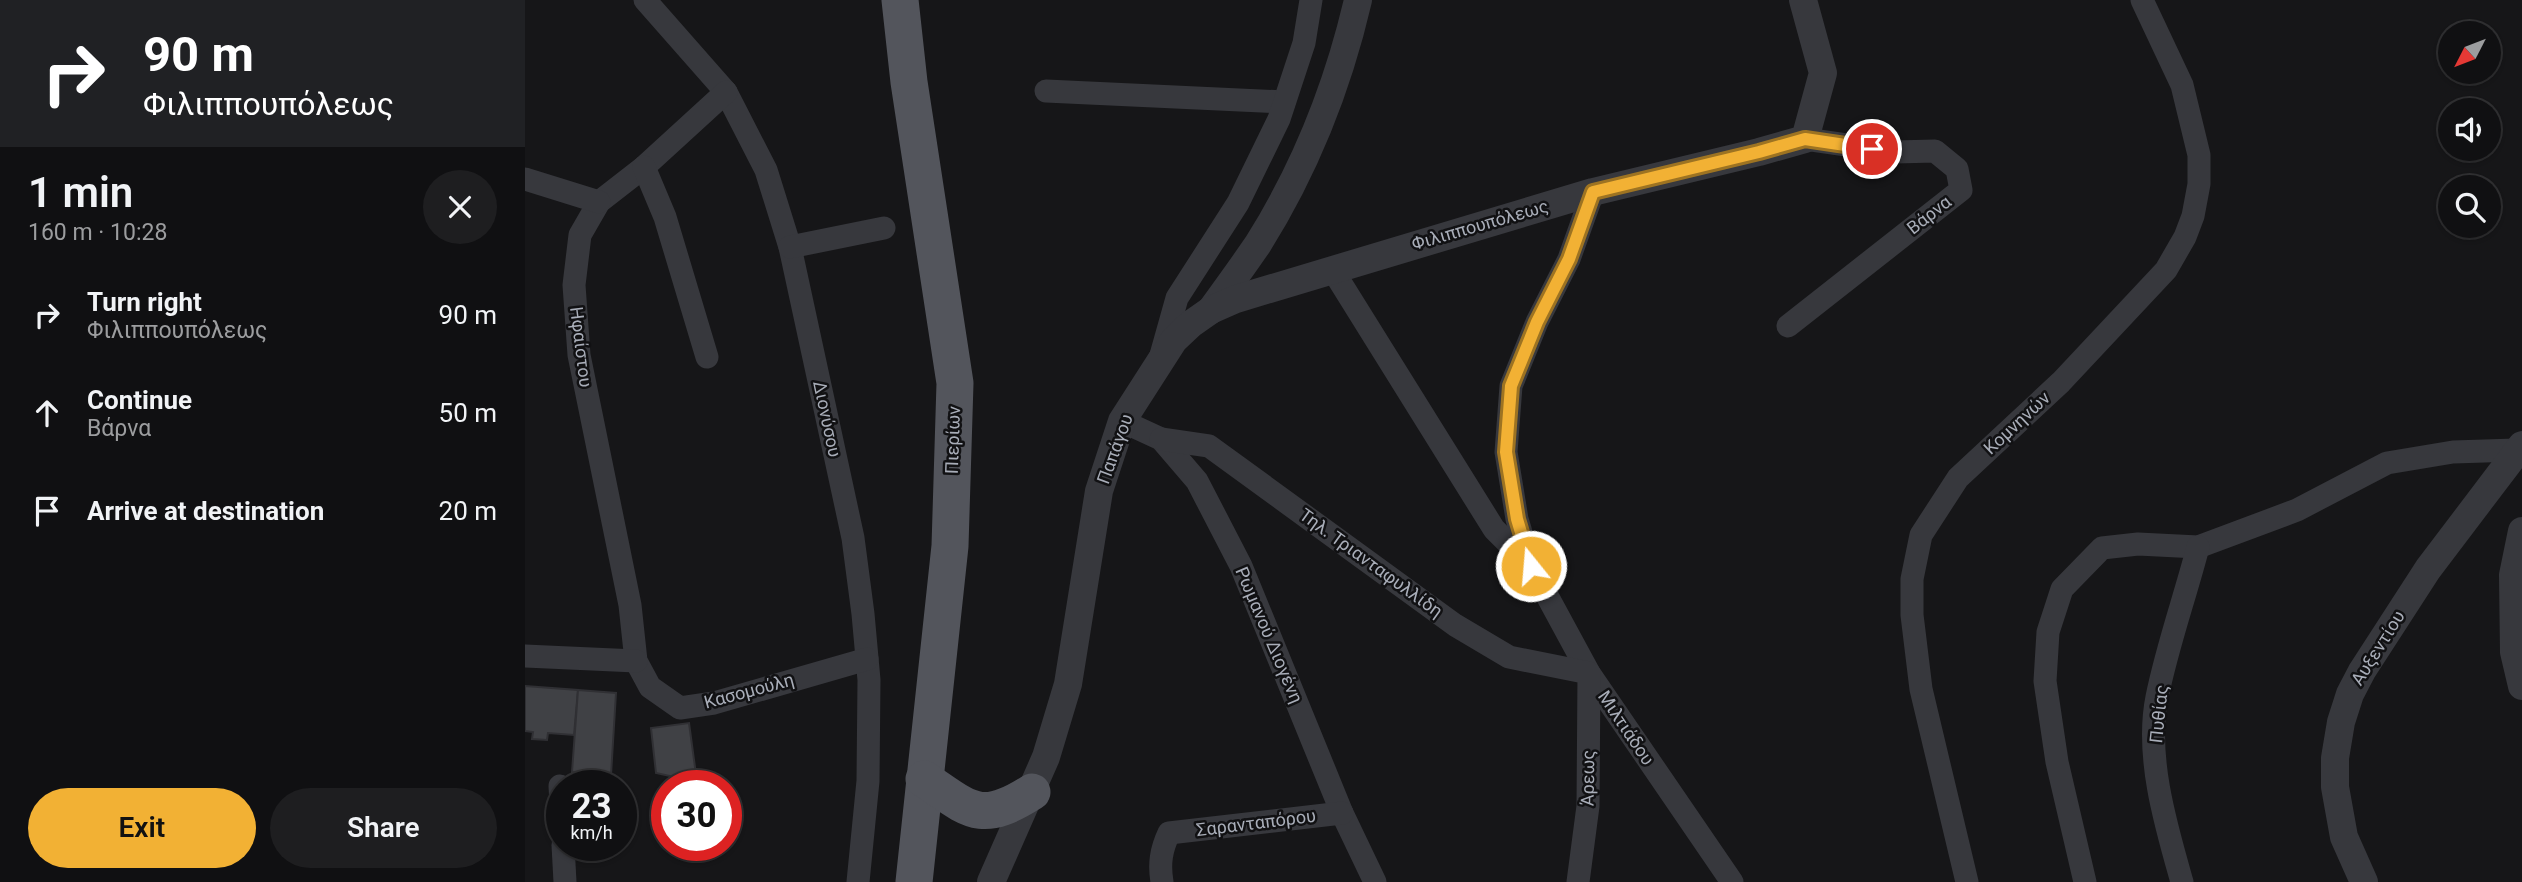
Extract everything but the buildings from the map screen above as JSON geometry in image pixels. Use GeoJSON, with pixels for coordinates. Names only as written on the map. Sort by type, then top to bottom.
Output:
{"type":"FeatureCollection","features":[{"type":"Feature","properties":{"kind":"main road","name":"Πιερίων"},"geometry":{"type":"LineString","coordinates":[[900,0],[909,82],[955,383],[950,545],[914,882]]}},
{"type":"Feature","properties":{"kind":"main road"},"geometry":{"type":"LineString","coordinates":[[924,779],[961,804],[975,810],[994,811],[1010,806],[1032,792]]}},
{"type":"Feature","properties":{"kind":"street","name":"Διονύσου"},"geometry":{"type":"LineString","coordinates":[[645,0],[726,92],[767,170],[790,247],[853,538],[863,614],[869,680],[868,781],[858,882]]}},
{"type":"Feature","properties":{"kind":"street","name":"Παπάγου"},"geometry":{"type":"LineString","coordinates":[[991,882],[1046,757],[1068,684],[1099,491],[1122,421],[1160,360],[1177,298],[1238,203],[1279,118],[1304,43],[1311,0]]}},
{"type":"Feature","properties":{"kind":"street"},"geometry":{"type":"LineString","coordinates":[[1211,310],[1258,243],[1317,133],[1359,0]]}},
{"type":"Feature","properties":{"kind":"street"},"geometry":{"type":"LineString","coordinates":[[1803,0],[1823,72],[1805,139]]}},
{"type":"Feature","properties":{"kind":"street","name":"Κομνηνών"},"geometry":{"type":"LineString","coordinates":[[1967,882],[1921,690],[1912,615],[1912,579],[1921,535],[1958,478],[2071,372],[2166,270],[2185,237],[2193,216],[2199,184],[2199,155],[2182,85],[2142,0]]}},
{"type":"Feature","properties":{"kind":"street"},"geometry":{"type":"LineString","coordinates":[[1046,91],[1285,102]]}},
{"type":"Feature","properties":{"kind":"street","name":"Ηφαίστου"},"geometry":{"type":"LineString","coordinates":[[636,662],[630,605],[579,355],[574,285],[580,235],[599,202],[644,167],[726,92]]}},
{"type":"Feature","properties":{"kind":"street","name":"Φιλιππουπόλεως"},"geometry":{"type":"LineString","coordinates":[[1160,360],[1182,332],[1211,310],[1236,299],[1593,192],[1805,139]]}},
{"type":"Feature","properties":{"kind":"street","name":"Βάρνα"},"geometry":{"type":"LineString","coordinates":[[1788,326],[1961,190],[1957,169],[1935,151],[1895,152],[1805,139]]}},
{"type":"Feature","properties":{"kind":"street"},"geometry":{"type":"LineString","coordinates":[[644,167],[665,217],[707,358]]}},
{"type":"Feature","properties":{"kind":"street"},"geometry":{"type":"LineString","coordinates":[[525,179],[599,202]]}},
{"type":"Feature","properties":{"kind":"street","name":"Μιλτιάδου"},"geometry":{"type":"LineString","coordinates":[[1593,192],[1569,259],[1537,322],[1511,386],[1506,452],[1517,519],[1531,566],[1588,673],[1732,882]]}},
{"type":"Feature","properties":{"kind":"street"},"geometry":{"type":"LineString","coordinates":[[790,247],[884,228]]}},
{"type":"Feature","properties":{"kind":"street","name":"Μιλτιάδου"},"geometry":{"type":"LineString","coordinates":[[1332,269],[1494,529],[1531,566]]}},
{"type":"Feature","properties":{"kind":"street","name":"Ρωμανού Διογένη"},"geometry":{"type":"LineString","coordinates":[[1122,421],[1161,439],[1197,481],[1241,566],[1342,813],[1375,882]]}},
{"type":"Feature","properties":{"kind":"street","name":"Τηλ. Τριανταφυλλίδη"},"geometry":{"type":"LineString","coordinates":[[1161,439],[1209,446],[1455,625],[1509,657],[1588,673]]}},
{"type":"Feature","properties":{"kind":"street"},"geometry":{"type":"LineString","coordinates":[[2085,882],[2057,762],[2045,681],[2048,632],[2062,589],[2102,548],[2138,544],[2198,547],[2297,510],[2387,463],[2453,452],[2519,447]]}},
{"type":"Feature","properties":{"kind":"street","name":"Αυξεντίου"},"geometry":{"type":"LineString","coordinates":[[2364,882],[2344,837],[2335,787],[2335,758],[2341,722],[2350,694],[2361,671],[2428,569],[2519,447]]}},
{"type":"Feature","properties":{"kind":"street"},"geometry":{"type":"LineString","coordinates":[[2522,531],[2513,575],[2514,652],[2522,687]]}},
{"type":"Feature","properties":{"kind":"street","name":"Πυθίας"},"geometry":{"type":"LineString","coordinates":[[2182,882],[2161,801],[2154,753],[2156,699],[2198,547]]}},
{"type":"Feature","properties":{"kind":"street"},"geometry":{"type":"LineString","coordinates":[[525,656],[636,662]]}},
{"type":"Feature","properties":{"kind":"street","name":"Κασομούλη"},"geometry":{"type":"LineString","coordinates":[[636,662],[650,687],[680,708],[714,703],[867,659]]}},
{"type":"Feature","properties":{"kind":"street","name":"Άρεως"},"geometry":{"type":"LineString","coordinates":[[1578,882],[1588,806],[1588,673]]}},
{"type":"Feature","properties":{"kind":"street","name":"Σαρανταπόρου"},"geometry":{"type":"LineString","coordinates":[[1162,882],[1162,848],[1169,833],[1342,813]]}},
{"type":"Feature","properties":{"kind":"street"},"geometry":{"type":"LineString","coordinates":[[564,861],[565,882]]}},
{"type":"Feature","properties":{"kind":"route"},"geometry":{"type":"LineString","coordinates":[[1531,566],[1517,519],[1506,452],[1511,386],[1537,322],[1569,259],[1593,192],[1805,139],[1872,149]]}}]}
